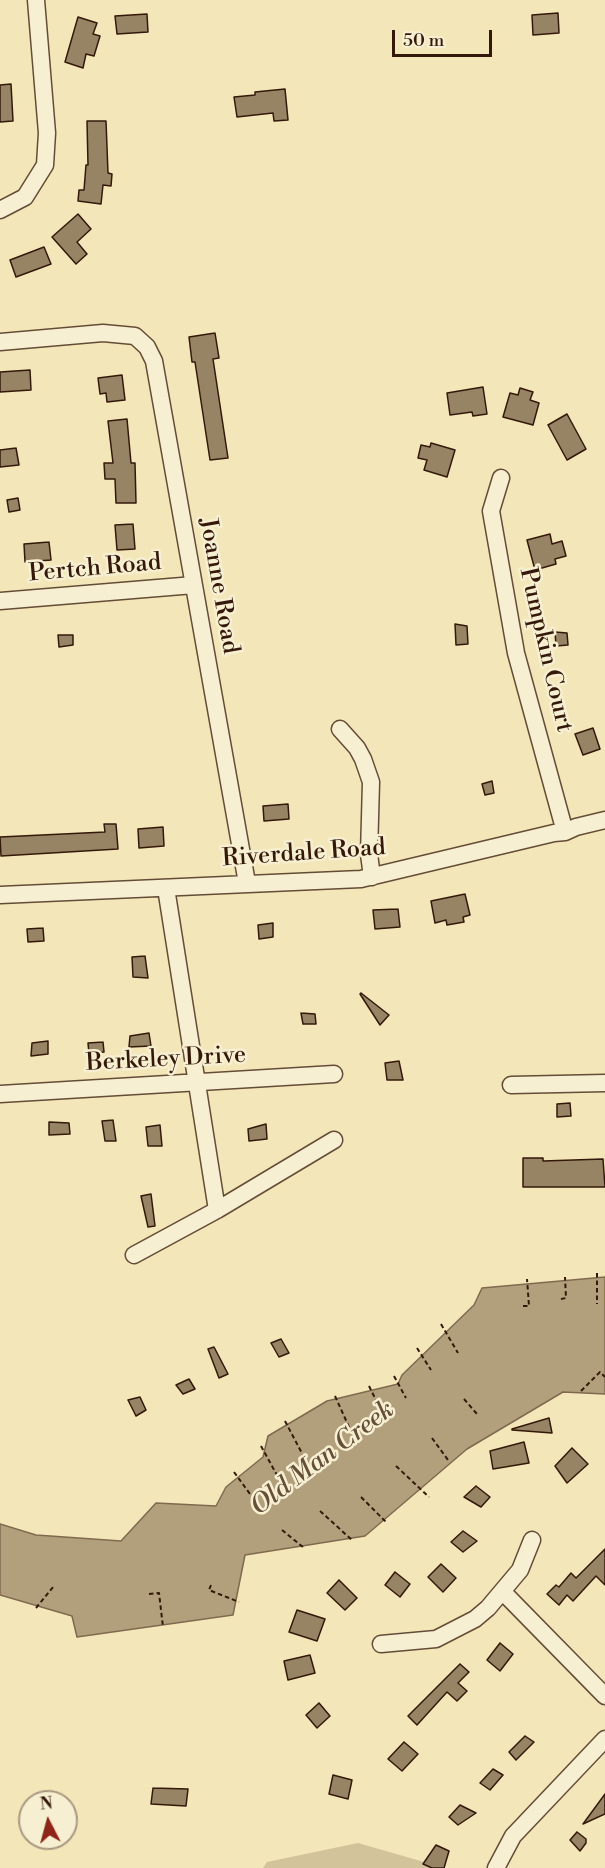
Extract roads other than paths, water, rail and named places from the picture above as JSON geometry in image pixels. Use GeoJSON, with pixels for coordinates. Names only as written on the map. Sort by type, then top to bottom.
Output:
{"type":"FeatureCollection","features":[{"type":"Feature","properties":{"kind":"street"},"geometry":{"type":"LineString","coordinates":[[0,210],[25,197],[45,165],[47,133],[36,0]]}},
{"type":"Feature","properties":{"kind":"street","name":"Joanne Road"},"geometry":{"type":"LineString","coordinates":[[0,342],[103,333],[135,336],[147,347],[154,361],[247,883]]}},
{"type":"Feature","properties":{"kind":"street","name":"Pumpkin Court"},"geometry":{"type":"LineString","coordinates":[[501,478],[491,511],[506,597],[517,656],[565,832]]}},
{"type":"Feature","properties":{"kind":"street","name":"Pertch Road"},"geometry":{"type":"LineString","coordinates":[[0,601],[194,585]]}},
{"type":"Feature","properties":{"kind":"street"},"geometry":{"type":"LineString","coordinates":[[340,729],[357,748],[371,782],[369,854],[372,877]]}},
{"type":"Feature","properties":{"kind":"street","name":"Riverdale Road"},"geometry":{"type":"LineString","coordinates":[[0,895],[311,882],[372,877],[565,832],[605,820]]}},
{"type":"Feature","properties":{"kind":"street"},"geometry":{"type":"LineString","coordinates":[[166,888],[217,1210]]}},
{"type":"Feature","properties":{"kind":"street","name":"Berkeley Drive"},"geometry":{"type":"LineString","coordinates":[[0,1094],[334,1074]]}},
{"type":"Feature","properties":{"kind":"street"},"geometry":{"type":"LineString","coordinates":[[511,1085],[605,1083]]}},
{"type":"Feature","properties":{"kind":"street"},"geometry":{"type":"LineString","coordinates":[[134,1255],[217,1210],[334,1140]]}},
{"type":"Feature","properties":{"kind":"street"},"geometry":{"type":"LineString","coordinates":[[381,1644],[436,1639],[475,1619],[503,1592],[520,1570],[532,1540]]}},
{"type":"Feature","properties":{"kind":"street"},"geometry":{"type":"LineString","coordinates":[[503,1592],[605,1696]]}},
{"type":"Feature","properties":{"kind":"street"},"geometry":{"type":"LineString","coordinates":[[496,1868],[513,1836],[605,1739]]}},
{"type":"Feature","properties":{"kind":"water","name":"Old Man Creek"},"geometry":{"type":"Polygon","coordinates":[[[605,1277],[605,1394],[563,1392],[467,1449],[365,1536],[245,1555],[233,1615],[77,1637],[72,1616],[0,1595],[0,1524],[36,1535],[121,1541],[156,1503],[216,1506],[226,1487],[263,1457],[268,1436],[327,1401],[398,1384],[402,1375],[474,1305],[482,1288],[605,1277]]]}}]}
